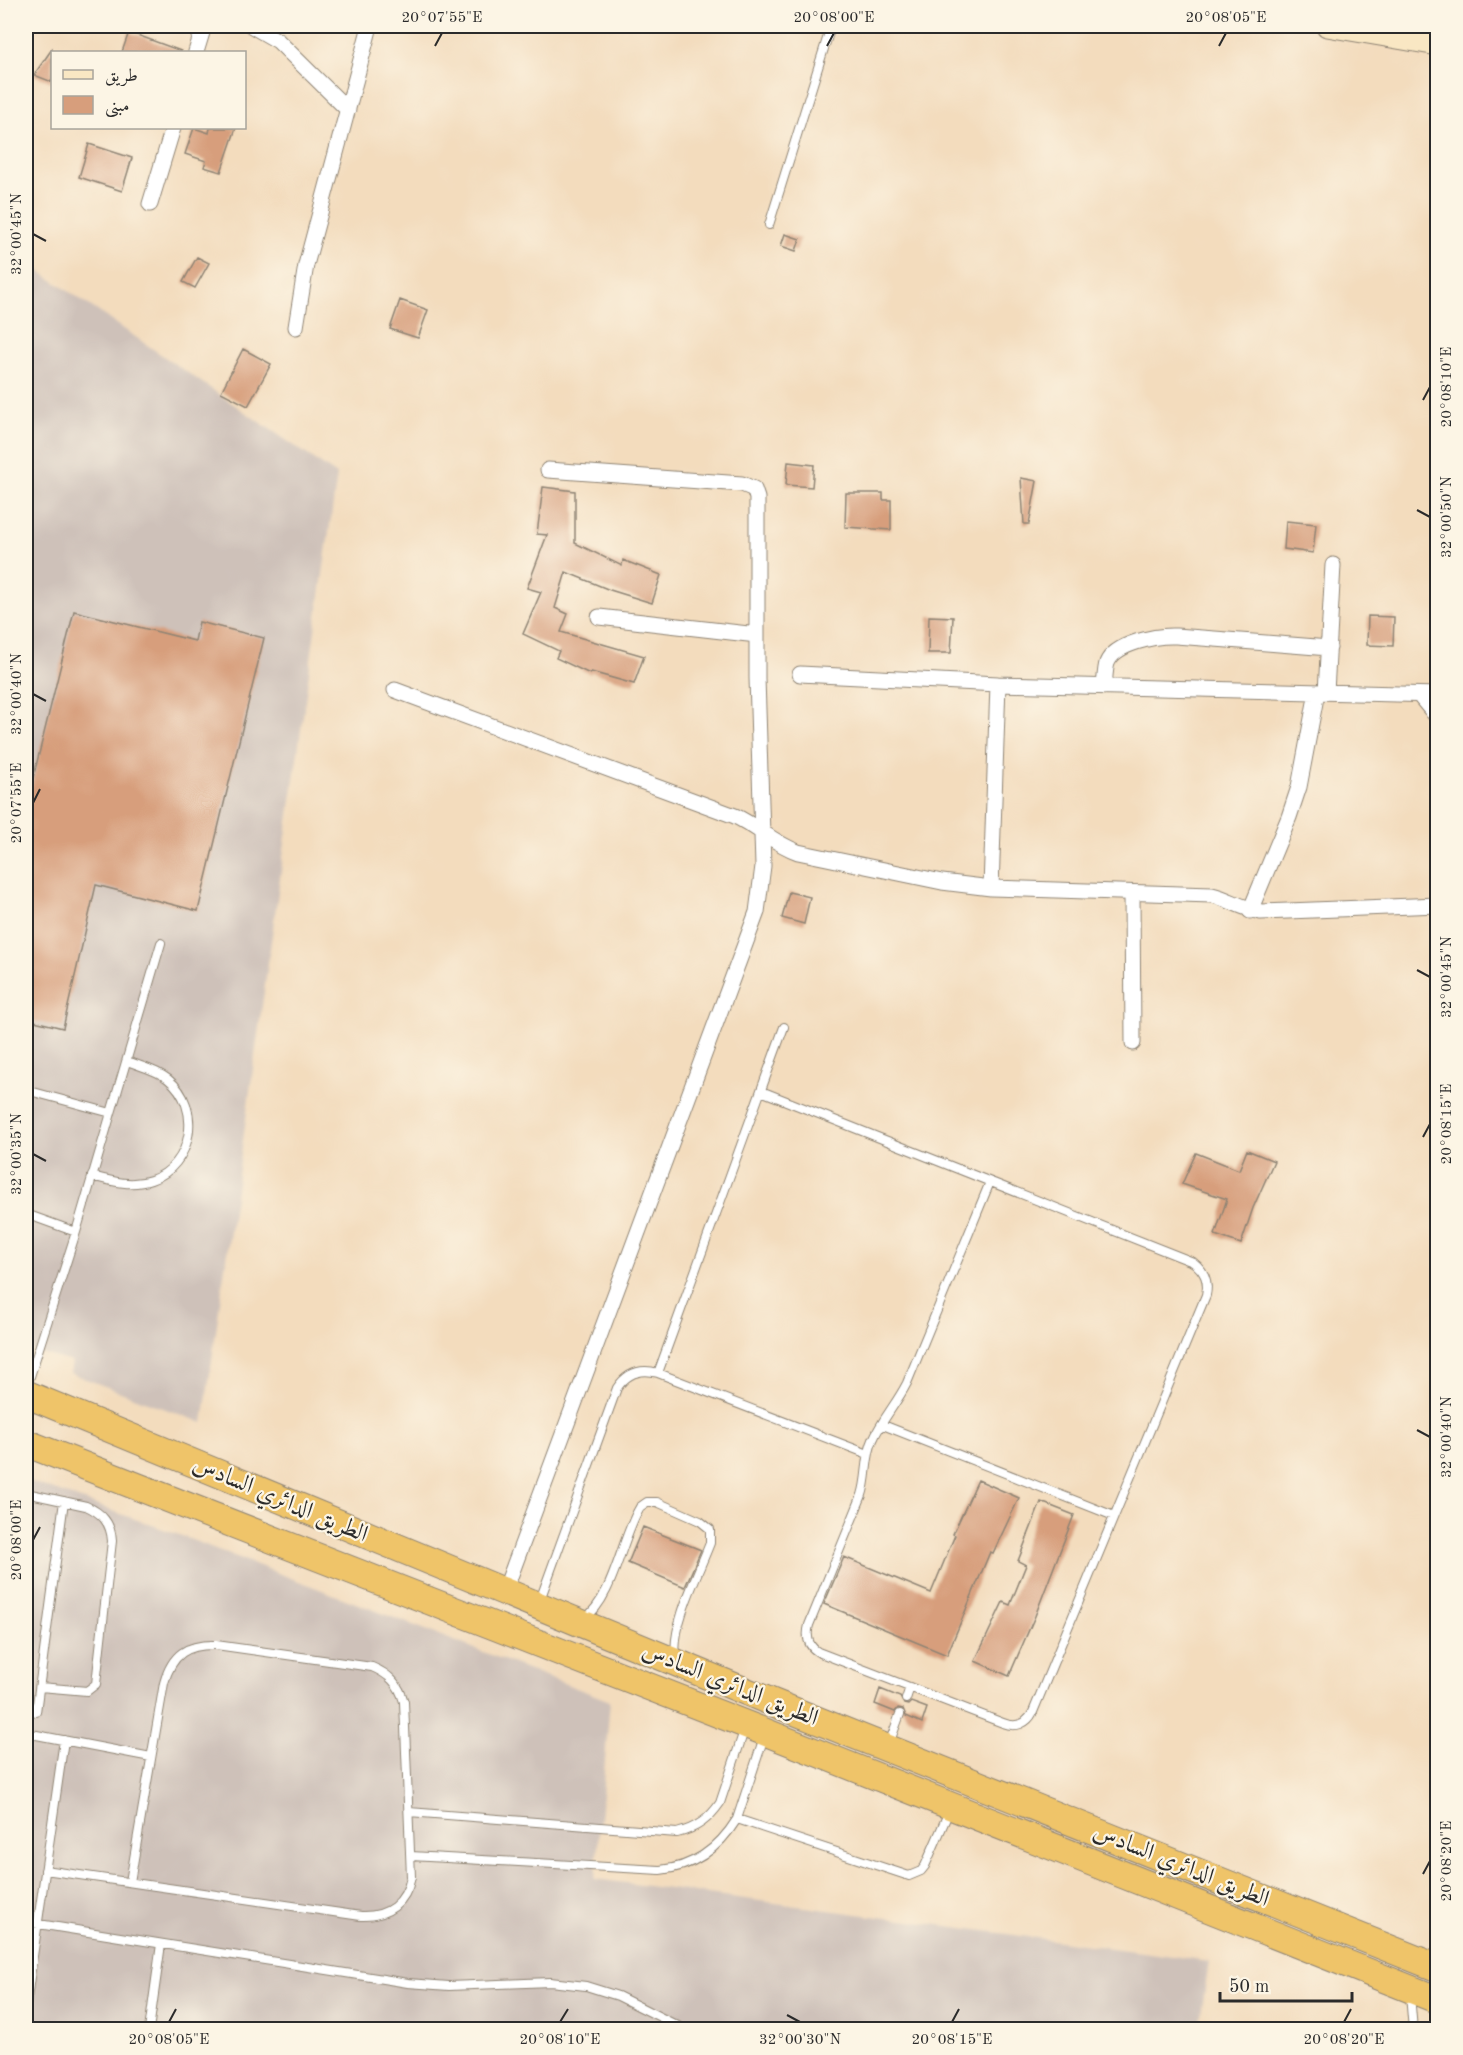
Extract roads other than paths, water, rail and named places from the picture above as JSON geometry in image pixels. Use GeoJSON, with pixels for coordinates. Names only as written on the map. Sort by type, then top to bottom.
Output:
{"type":"FeatureCollection","features":[{"type":"Feature","properties":{"kind":"highway","name":"الطريق الدائري السادس"},"geometry":{"type":"LineString","coordinates":[[26,1394],[764,1700],[1437,1968]]}},
{"type":"Feature","properties":{"kind":"highway","name":"الطريق الدائري السادس"},"geometry":{"type":"LineString","coordinates":[[26,1443],[756,1728],[1437,2000]]}},
{"type":"Feature","properties":{"kind":"highway"},"geometry":{"type":"LineString","coordinates":[[756,1728],[764,1700]]}},
{"type":"Feature","properties":{"kind":"street"},"geometry":{"type":"LineString","coordinates":[[196,51],[204,26]]}},
{"type":"Feature","properties":{"kind":"street"},"geometry":{"type":"LineString","coordinates":[[252,26],[278,40],[348,110]]}},
{"type":"Feature","properties":{"kind":"street"},"geometry":{"type":"LineString","coordinates":[[296,327],[306,265],[370,26]]}},
{"type":"Feature","properties":{"kind":"street"},"geometry":{"type":"LineString","coordinates":[[1327,26],[1437,45]]}},
{"type":"Feature","properties":{"kind":"street"},"geometry":{"type":"LineString","coordinates":[[150,204],[173,129]]}},
{"type":"Feature","properties":{"kind":"street"},"geometry":{"type":"LineString","coordinates":[[504,1593],[756,912],[763,880],[757,635],[757,498],[754,489],[742,484],[548,470]]}},
{"type":"Feature","properties":{"kind":"street"},"geometry":{"type":"LineString","coordinates":[[1250,911],[1294,802],[1304,768],[1322,692],[1329,648],[1333,565]]}},
{"type":"Feature","properties":{"kind":"street"},"geometry":{"type":"LineString","coordinates":[[599,617],[757,635]]}},
{"type":"Feature","properties":{"kind":"street"},"geometry":{"type":"LineString","coordinates":[[1104,687],[1108,662],[1112,655],[1153,637],[1176,636],[1329,648]]}},
{"type":"Feature","properties":{"kind":"street"},"geometry":{"type":"LineString","coordinates":[[800,674],[999,684],[1437,695]]}},
{"type":"Feature","properties":{"kind":"street"},"geometry":{"type":"LineString","coordinates":[[991,888],[999,684]]}},
{"type":"Feature","properties":{"kind":"street"},"geometry":{"type":"LineString","coordinates":[[395,690],[735,816],[785,848],[942,882],[991,888],[1212,895],[1250,911],[1261,912],[1437,905]]}},
{"type":"Feature","properties":{"kind":"street"},"geometry":{"type":"LineString","coordinates":[[1419,695],[1437,718]]}},
{"type":"Feature","properties":{"kind":"street"},"geometry":{"type":"LineString","coordinates":[[1132,893],[1133,1043]]}},
{"type":"Feature","properties":{"kind":"lane"},"geometry":{"type":"LineString","coordinates":[[769,225],[831,26]]}},
{"type":"Feature","properties":{"kind":"lane"},"geometry":{"type":"LineString","coordinates":[[26,1389],[76,1232],[160,943]]}},
{"type":"Feature","properties":{"kind":"lane"},"geometry":{"type":"LineString","coordinates":[[658,1373],[784,1027]]}},
{"type":"Feature","properties":{"kind":"lane"},"geometry":{"type":"LineString","coordinates":[[92,1176],[122,1183],[152,1180],[171,1168],[185,1149],[190,1134],[190,1119],[179,1090],[168,1079],[156,1072],[126,1061]]}},
{"type":"Feature","properties":{"kind":"lane"},"geometry":{"type":"LineString","coordinates":[[26,1090],[111,1113]]}},
{"type":"Feature","properties":{"kind":"lane"},"geometry":{"type":"LineString","coordinates":[[761,1091],[990,1182],[1193,1263],[1205,1274],[1206,1295],[1033,1712],[1026,1721],[1015,1726],[819,1652],[811,1646],[807,1637],[809,1625],[866,1484],[868,1454],[873,1439],[907,1383],[990,1182]]}},
{"type":"Feature","properties":{"kind":"lane"},"geometry":{"type":"LineString","coordinates":[[26,1214],[76,1232]]}},
{"type":"Feature","properties":{"kind":"lane"},"geometry":{"type":"LineString","coordinates":[[538,1607],[617,1388],[632,1374],[640,1371],[658,1373],[868,1454]]}},
{"type":"Feature","properties":{"kind":"lane"},"geometry":{"type":"LineString","coordinates":[[883,1425],[1114,1516]]}},
{"type":"Feature","properties":{"kind":"lane"},"geometry":{"type":"LineString","coordinates":[[26,1493],[95,1509],[102,1515],[111,1531],[112,1541],[98,1681],[93,1688],[87,1691],[40,1688]]}},
{"type":"Feature","properties":{"kind":"lane"},"geometry":{"type":"LineString","coordinates":[[36,1712],[63,1501]]}},
{"type":"Feature","properties":{"kind":"lane"},"geometry":{"type":"LineString","coordinates":[[577,1623],[586,1618],[599,1605],[640,1507],[647,1502],[657,1502],[706,1524],[711,1534],[710,1543],[674,1637],[676,1656],[680,1665]]}},
{"type":"Feature","properties":{"kind":"lane"},"geometry":{"type":"LineString","coordinates":[[45,1870],[370,1916],[386,1913],[406,1896],[411,1877],[405,1702],[402,1692],[390,1677],[372,1667],[216,1645],[202,1645],[188,1649],[176,1657],[168,1670],[130,1882]]}},
{"type":"Feature","properties":{"kind":"lane"},"geometry":{"type":"LineString","coordinates":[[906,1699],[910,1687]]}},
{"type":"Feature","properties":{"kind":"lane"},"geometry":{"type":"LineString","coordinates":[[887,1748],[900,1714]]}},
{"type":"Feature","properties":{"kind":"lane"},"geometry":{"type":"LineString","coordinates":[[409,1812],[666,1834],[688,1831],[707,1820],[720,1803],[756,1728]]}},
{"type":"Feature","properties":{"kind":"lane"},"geometry":{"type":"LineString","coordinates":[[411,1856],[660,1870],[674,1869],[693,1862],[710,1851],[730,1831],[737,1819],[756,1728]]}},
{"type":"Feature","properties":{"kind":"lane"},"geometry":{"type":"LineString","coordinates":[[26,1733],[151,1757]]}},
{"type":"Feature","properties":{"kind":"lane"},"geometry":{"type":"LineString","coordinates":[[26,2005],[64,1740]]}},
{"type":"Feature","properties":{"kind":"lane"},"geometry":{"type":"LineString","coordinates":[[737,1819],[909,1876],[921,1871],[925,1866],[952,1806]]}},
{"type":"Feature","properties":{"kind":"lane"},"geometry":{"type":"LineString","coordinates":[[26,1923],[417,1984],[471,1985],[550,1982],[586,1986],[618,1996],[686,2030]]}},
{"type":"Feature","properties":{"kind":"lane"},"geometry":{"type":"LineString","coordinates":[[149,2030],[161,1944]]}},
{"type":"Feature","properties":{"kind":"lane"},"geometry":{"type":"LineString","coordinates":[[1409,1989],[1413,2030]]}}]}
